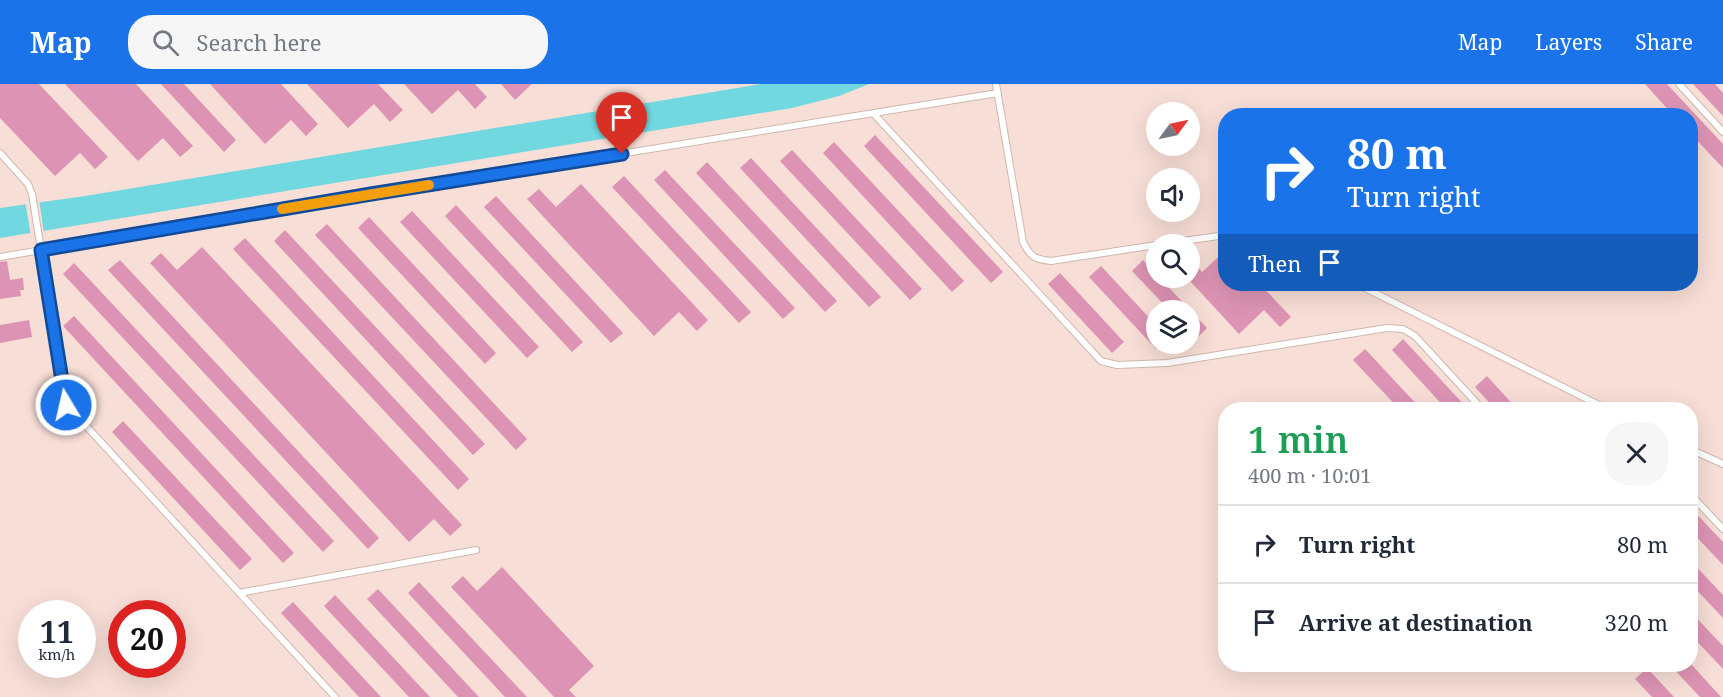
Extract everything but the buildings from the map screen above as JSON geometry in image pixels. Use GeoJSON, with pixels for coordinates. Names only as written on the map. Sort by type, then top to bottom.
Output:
{"type":"FeatureCollection","features":[{"type":"Feature","properties":{"kind":"lane"},"geometry":{"type":"LineString","coordinates":[[996,84],[1023,243],[1028,253],[1038,259],[1052,261],[1146,247]]}},
{"type":"Feature","properties":{"kind":"lane"},"geometry":{"type":"LineString","coordinates":[[1679,84],[1723,132]]}},
{"type":"Feature","properties":{"kind":"lane"},"geometry":{"type":"LineString","coordinates":[[0,257],[371,194],[998,93]]}},
{"type":"Feature","properties":{"kind":"lane"},"geometry":{"type":"LineString","coordinates":[[873,113],[1101,361],[1117,365],[1167,363],[1387,328],[1404,329],[1415,336],[1476,402]]}},
{"type":"Feature","properties":{"kind":"lane"},"geometry":{"type":"LineString","coordinates":[[0,153],[28,184],[32,198],[66,405],[335,697]]}},
{"type":"Feature","properties":{"kind":"lane"},"geometry":{"type":"LineString","coordinates":[[1200,239],[1218,236]]}},
{"type":"Feature","properties":{"kind":"lane"},"geometry":{"type":"LineString","coordinates":[[1371,291],[1593,402]]}},
{"type":"Feature","properties":{"kind":"lane"},"geometry":{"type":"LineString","coordinates":[[1698,453],[1723,464]]}},
{"type":"Feature","properties":{"kind":"lane"},"geometry":{"type":"LineString","coordinates":[[1698,502],[1723,529]]}},
{"type":"Feature","properties":{"kind":"lane"},"geometry":{"type":"LineString","coordinates":[[239,593],[476,550]]}},
{"type":"Feature","properties":{"kind":"water"},"geometry":{"type":"Polygon","coordinates":[[[761,84],[869,84],[839,96],[792,108],[0,238],[0,208],[85,196],[761,84]]]}},
{"type":"Feature","properties":{"kind":"pier"},"geometry":{"type":"Polygon","coordinates":[[[39,199],[44,234],[31,236],[25,201],[39,199]]]}},
{"type":"Feature","properties":{"kind":"slow traffic"},"geometry":{"type":"LineString","coordinates":[[282,209],[429,185]]}},
{"type":"Feature","properties":{"kind":"route"},"geometry":{"type":"LineString","coordinates":[[66,405],[41,250],[622,154]]}}]}
